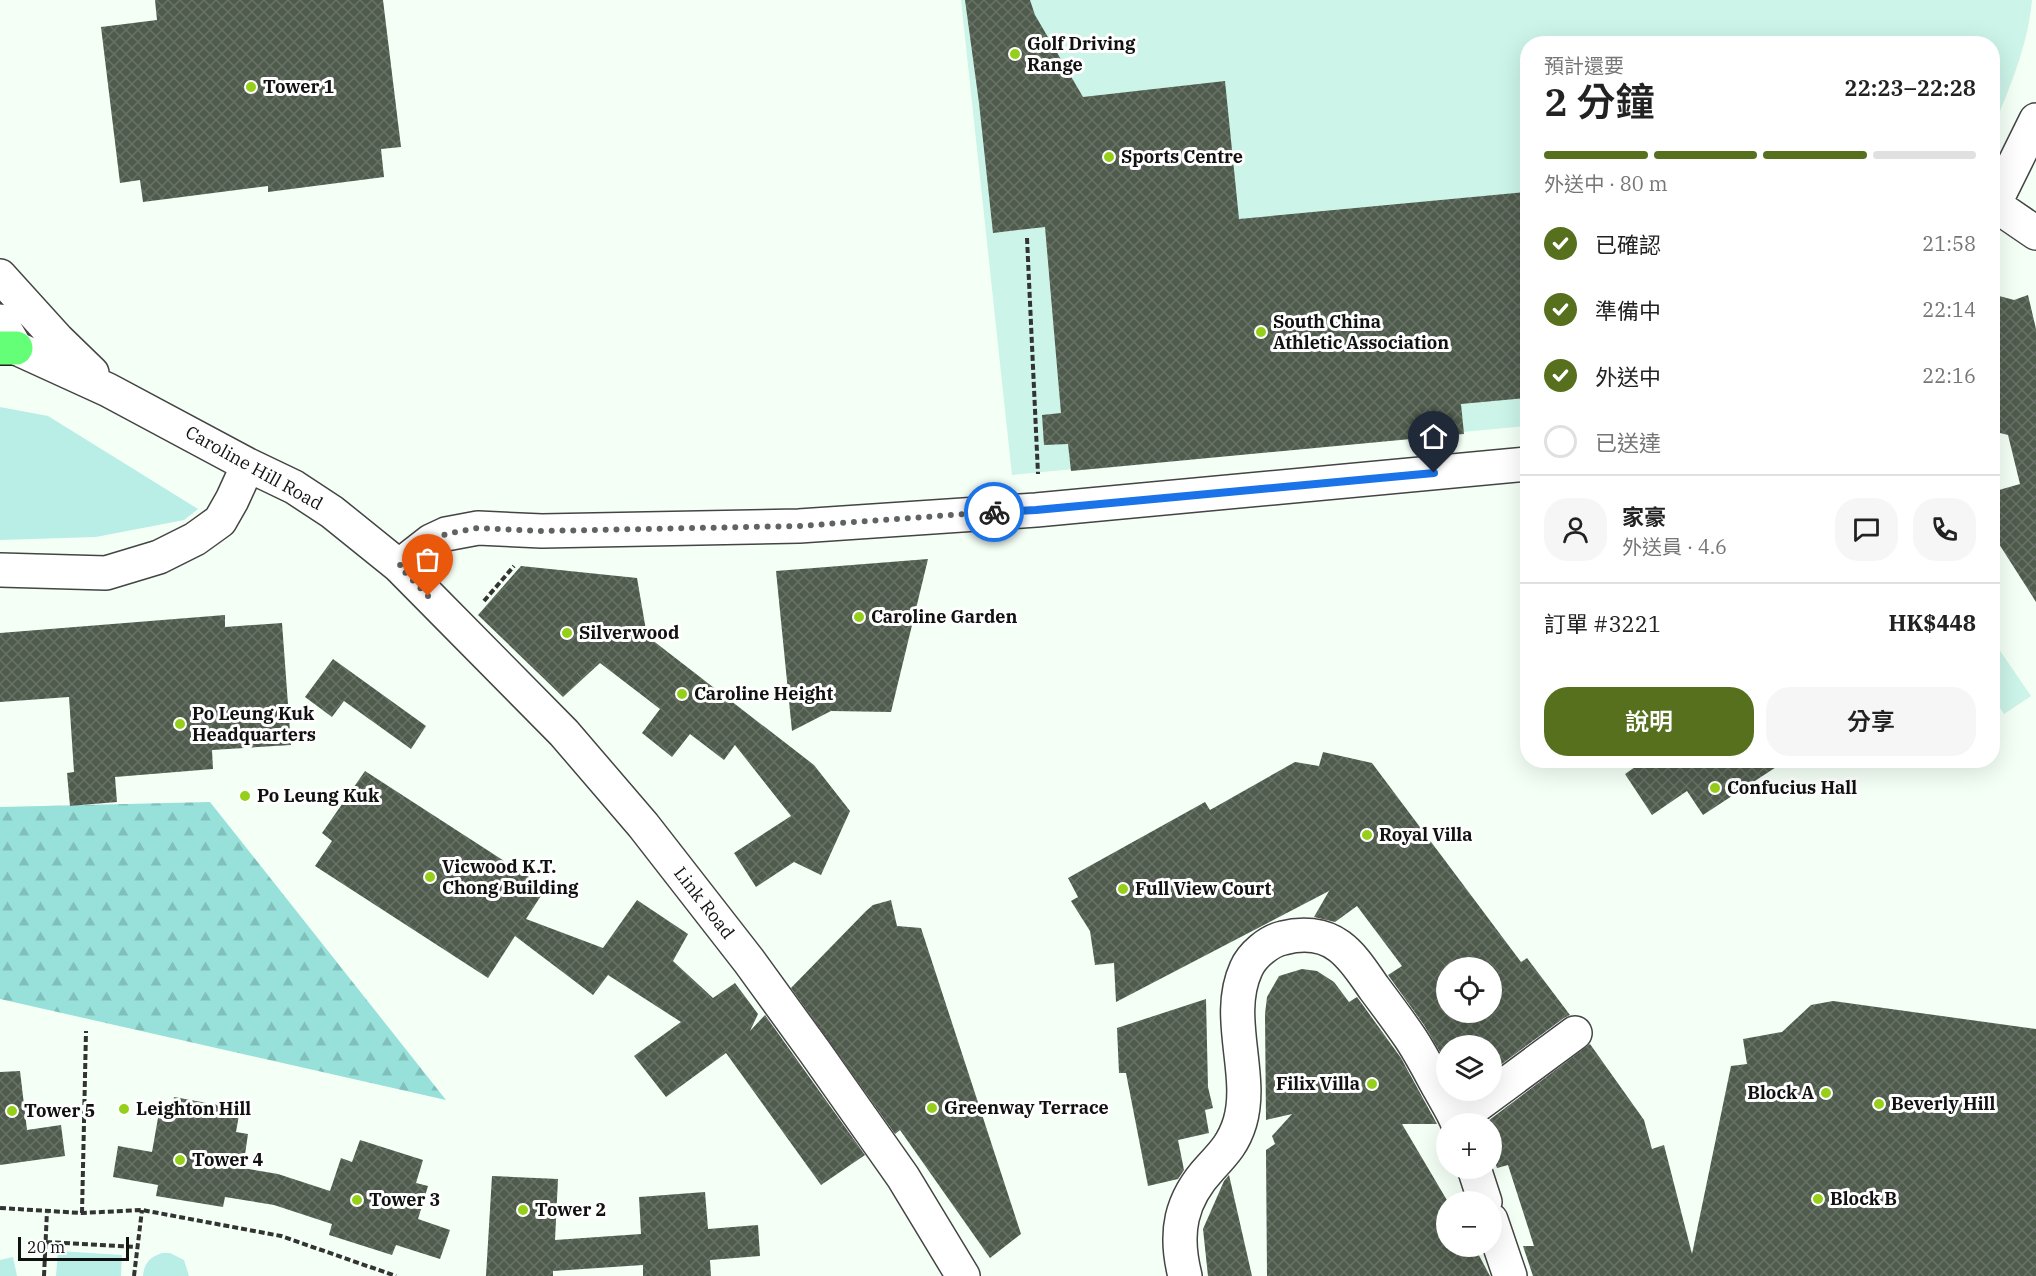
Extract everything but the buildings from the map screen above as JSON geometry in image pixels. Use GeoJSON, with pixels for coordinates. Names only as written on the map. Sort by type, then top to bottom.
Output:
{"type":"FeatureCollection","features":[{"type":"Feature","properties":{"kind":"street"},"geometry":{"type":"LineString","coordinates":[[2000,193],[2035,123]]}},
{"type":"Feature","properties":{"kind":"street"},"geometry":{"type":"LineString","coordinates":[[2000,211],[2036,233]]}},
{"type":"Feature","properties":{"kind":"street","name":"Caroline Hill Road"},"geometry":{"type":"LineString","coordinates":[[0,276],[58,340],[108,390]]}},
{"type":"Feature","properties":{"kind":"street","name":"Caroline Hill Road"},"geometry":{"type":"LineString","coordinates":[[5,339],[294,487],[332,512],[399,566]]}},
{"type":"Feature","properties":{"kind":"street"},"geometry":{"type":"LineString","coordinates":[[0,570],[106,573],[159,557],[195,539],[220,521],[248,465]]}},
{"type":"Feature","properties":{"kind":"street"},"geometry":{"type":"LineString","coordinates":[[399,566],[431,541],[446,534],[478,528],[542,531],[799,526],[1036,510],[1520,465]]}},
{"type":"Feature","properties":{"kind":"street","name":"Link Road"},"geometry":{"type":"LineString","coordinates":[[399,566],[564,734],[644,825],[749,961],[815,1052],[903,1177],[963,1276]]}},
{"type":"Feature","properties":{"kind":"street"},"geometry":{"type":"LineString","coordinates":[[1185,1276],[1179,1239],[1181,1220],[1188,1200],[1198,1183],[1224,1154],[1241,1120],[1244,1102],[1237,1009],[1240,987],[1246,967],[1260,950],[1278,939],[1298,934],[1319,936],[1339,946],[1353,961],[1410,1037],[1453,1113]]}},
{"type":"Feature","properties":{"kind":"street"},"geometry":{"type":"LineString","coordinates":[[1470,1113],[1575,1033]]}},
{"type":"Feature","properties":{"kind":"street"},"geometry":{"type":"LineString","coordinates":[[1502,1252],[1510,1276]]}},
{"type":"Feature","properties":{"kind":"path"},"geometry":{"type":"LineString","coordinates":[[1027,238],[1038,481]]}},
{"type":"Feature","properties":{"kind":"path"},"geometry":{"type":"LineString","coordinates":[[489,594],[518,562]]}},
{"type":"Feature","properties":{"kind":"path"},"geometry":{"type":"LineString","coordinates":[[82,1213],[86,1031]]}},
{"type":"Feature","properties":{"kind":"path"},"geometry":{"type":"LineString","coordinates":[[0,1208],[82,1213],[142,1210],[281,1236],[396,1276]]}},
{"type":"Feature","properties":{"kind":"path"},"geometry":{"type":"LineString","coordinates":[[134,1276],[142,1210]]}},
{"type":"Feature","properties":{"kind":"path"},"geometry":{"type":"LineString","coordinates":[[44,1276],[47,1211]]}},
{"type":"Feature","properties":{"kind":"path"},"geometry":{"type":"LineString","coordinates":[[46,1242],[138,1247]]}},
{"type":"Feature","properties":{"kind":"shaded area","name":"South China Athletic Association"},"geometry":{"type":"Polygon","coordinates":[[[961,0],[2032,0],[2022,51],[2000,111],[2000,36],[1520,36],[1520,427],[1012,475],[961,0]]]}},
{"type":"Feature","properties":{"kind":"shaded area"},"geometry":{"type":"Polygon","coordinates":[[[0,407],[48,416],[198,509],[184,520],[96,537],[0,540],[0,407]]]}},
{"type":"Feature","properties":{"kind":"shaded area"},"geometry":{"type":"Polygon","coordinates":[[[2000,651],[2031,696],[2004,714],[2000,708],[2000,651]]]}},
{"type":"Feature","properties":{"kind":"shaded area"},"geometry":{"type":"Polygon","coordinates":[[[58,1251],[122,1255],[121,1276],[56,1276],[58,1251]]]}},
{"type":"Feature","properties":{"kind":"shaded area"},"geometry":{"type":"Polygon","coordinates":[[[162,1253],[170,1253],[184,1260],[189,1276],[143,1276],[148,1261],[162,1253]]]}},
{"type":"Feature","properties":{"kind":"shaded area"},"geometry":{"type":"Polygon","coordinates":[[[13,1257],[17,1276],[0,1276],[0,1260],[13,1257]]]}},
{"type":"Feature","properties":{"kind":"green space"},"geometry":{"type":"Polygon","coordinates":[[[210,802],[446,1100],[0,999],[0,807],[210,802]]]}},
{"type":"Feature","properties":{"kind":"way so far"},"geometry":{"type":"LineString","coordinates":[[428,596],[399,566],[431,541],[446,534],[478,528],[542,531],[799,526],[994,512]]}},
{"type":"Feature","properties":{"kind":"place","name":"Golf Driving Range"},"geometry":{"type":"Point","coordinates":[1015,54]}},
{"type":"Feature","properties":{"kind":"place","name":"Tower 1"},"geometry":{"type":"Point","coordinates":[251,87]}},
{"type":"Feature","properties":{"kind":"place","name":"Sports Centre"},"geometry":{"type":"Point","coordinates":[1109,157]}},
{"type":"Feature","properties":{"kind":"place","name":"South China Athletic Association"},"geometry":{"type":"Point","coordinates":[1261,332]}},
{"type":"Feature","properties":{"kind":"place","name":"Caroline Garden"},"geometry":{"type":"Point","coordinates":[859,617]}},
{"type":"Feature","properties":{"kind":"place","name":"Silverwood"},"geometry":{"type":"Point","coordinates":[567,633]}},
{"type":"Feature","properties":{"kind":"place","name":"Caroline Height"},"geometry":{"type":"Point","coordinates":[682,694]}},
{"type":"Feature","properties":{"kind":"place","name":"Po Leung Kuk Headquarters"},"geometry":{"type":"Point","coordinates":[180,724]}},
{"type":"Feature","properties":{"kind":"place","name":"Confucius Hall"},"geometry":{"type":"Point","coordinates":[1715,788]}},
{"type":"Feature","properties":{"kind":"place","name":"Po Leung Kuk"},"geometry":{"type":"Point","coordinates":[245,796]}},
{"type":"Feature","properties":{"kind":"place","name":"Royal Villa"},"geometry":{"type":"Point","coordinates":[1367,835]}},
{"type":"Feature","properties":{"kind":"place","name":"Vicwood K.T. Chong Building"},"geometry":{"type":"Point","coordinates":[430,877]}},
{"type":"Feature","properties":{"kind":"place","name":"Full View Court"},"geometry":{"type":"Point","coordinates":[1123,889]}},
{"type":"Feature","properties":{"kind":"place","name":"Filix Villa"},"geometry":{"type":"Point","coordinates":[1372,1084]}},
{"type":"Feature","properties":{"kind":"place","name":"Block A"},"geometry":{"type":"Point","coordinates":[1826,1093]}},
{"type":"Feature","properties":{"kind":"place","name":"Beverly Hill"},"geometry":{"type":"Point","coordinates":[1879,1104]}},
{"type":"Feature","properties":{"kind":"place","name":"Greenway Terrace"},"geometry":{"type":"Point","coordinates":[932,1108]}},
{"type":"Feature","properties":{"kind":"place","name":"Leighton Hill"},"geometry":{"type":"Point","coordinates":[124,1109]}},
{"type":"Feature","properties":{"kind":"place","name":"Tower 5"},"geometry":{"type":"Point","coordinates":[12,1111]}},
{"type":"Feature","properties":{"kind":"place","name":"Tower 4"},"geometry":{"type":"Point","coordinates":[180,1160]}},
{"type":"Feature","properties":{"kind":"place","name":"Block B"},"geometry":{"type":"Point","coordinates":[1818,1199]}},
{"type":"Feature","properties":{"kind":"place","name":"Tower 3"},"geometry":{"type":"Point","coordinates":[357,1200]}},
{"type":"Feature","properties":{"kind":"place","name":"Tower 2"},"geometry":{"type":"Point","coordinates":[523,1210]}},
{"type":"Feature","properties":{"kind":"route"},"geometry":{"type":"LineString","coordinates":[[994,512],[1434,473]]}}]}
